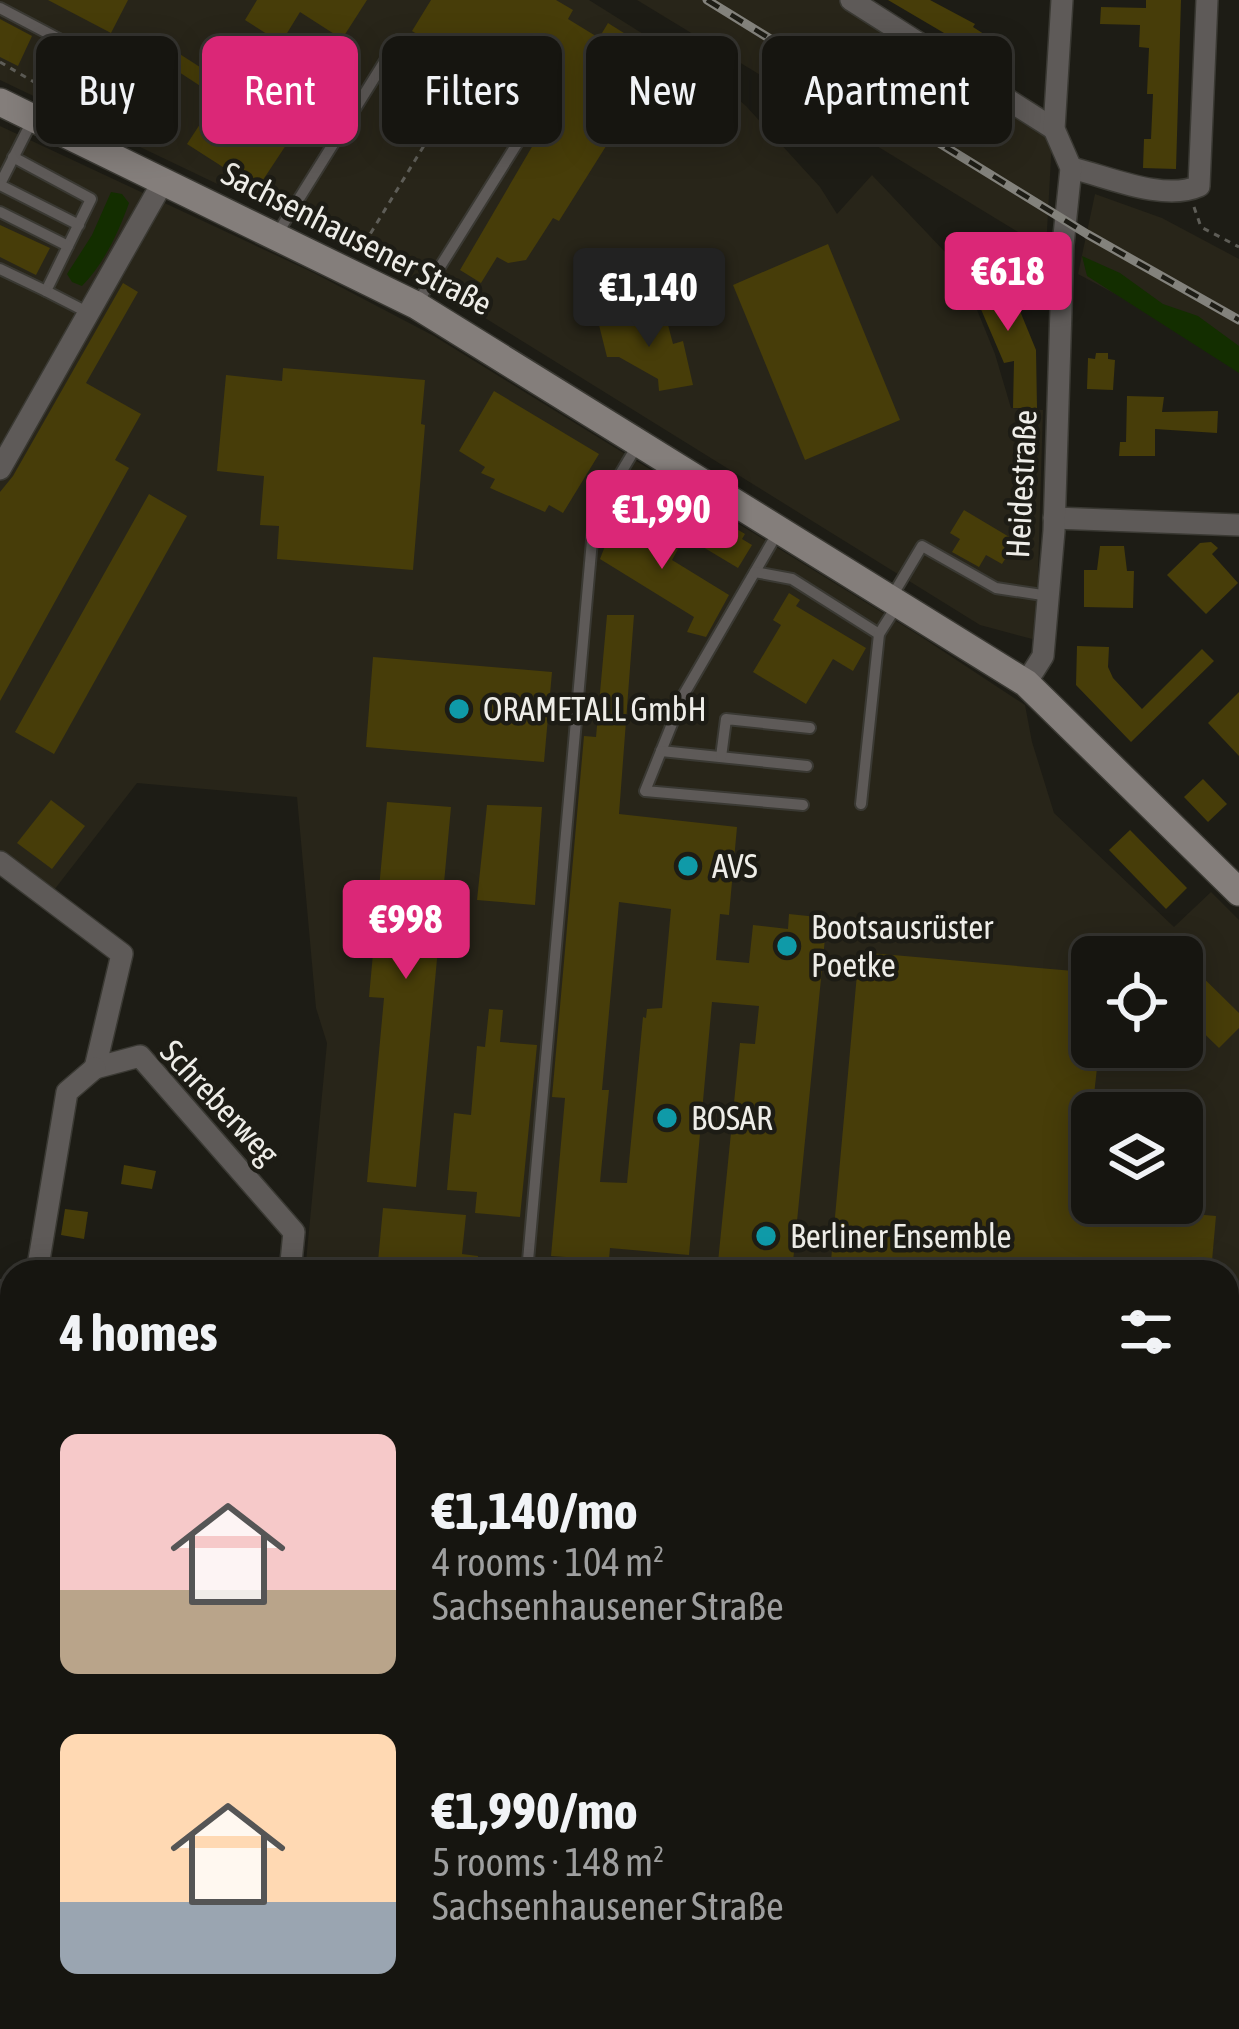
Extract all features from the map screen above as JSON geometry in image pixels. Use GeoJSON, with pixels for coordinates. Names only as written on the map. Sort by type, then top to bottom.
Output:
{"type":"FeatureCollection","features":[{"type":"Feature","properties":{"kind":"main road","name":"Sachsenhausener Straße"},"geometry":{"type":"LineString","coordinates":[[0,102],[36,119]]}},
{"type":"Feature","properties":{"kind":"main road","name":"Sachsenhausener Straße"},"geometry":{"type":"LineString","coordinates":[[88,144],[416,305],[1026,683],[1239,892]]}},
{"type":"Feature","properties":{"kind":"street"},"geometry":{"type":"LineString","coordinates":[[851,0],[1054,130]]}},
{"type":"Feature","properties":{"kind":"street"},"geometry":{"type":"LineString","coordinates":[[1062,0],[1054,130],[1071,168],[1129,186],[1189,190],[1199,186],[1207,0]]}},
{"type":"Feature","properties":{"kind":"street","name":"Heidestraße"},"geometry":{"type":"LineString","coordinates":[[1026,683],[1043,656],[1049,596],[1063,245],[1071,168]]}},
{"type":"Feature","properties":{"kind":"street"},"geometry":{"type":"LineString","coordinates":[[0,469],[164,180]]}},
{"type":"Feature","properties":{"kind":"street"},"geometry":{"type":"LineString","coordinates":[[1054,518],[1239,525]]}},
{"type":"Feature","properties":{"kind":"street"},"geometry":{"type":"LineString","coordinates":[[0,862],[122,954],[95,1068],[67,1092],[40,1260]]}},
{"type":"Feature","properties":{"kind":"street","name":"Schreberweg"},"geometry":{"type":"LineString","coordinates":[[95,1068],[140,1056],[294,1232],[291,1260]]}},
{"type":"Feature","properties":{"kind":"lane"},"geometry":{"type":"LineString","coordinates":[[0,8],[55,36]]}},
{"type":"Feature","properties":{"kind":"lane"},"geometry":{"type":"LineString","coordinates":[[277,234],[382,66]]}},
{"type":"Feature","properties":{"kind":"lane"},"geometry":{"type":"LineString","coordinates":[[33,118],[0,184],[79,225]]}},
{"type":"Feature","properties":{"kind":"lane"},"geometry":{"type":"LineString","coordinates":[[416,305],[517,144]]}},
{"type":"Feature","properties":{"kind":"lane"},"geometry":{"type":"LineString","coordinates":[[13,158],[92,199],[46,291]]}},
{"type":"Feature","properties":{"kind":"lane"},"geometry":{"type":"LineString","coordinates":[[0,212],[68,246]]}},
{"type":"Feature","properties":{"kind":"lane"},"geometry":{"type":"LineString","coordinates":[[0,268],[90,314]]}},
{"type":"Feature","properties":{"kind":"lane"},"geometry":{"type":"LineString","coordinates":[[528,1260],[594,518],[639,441]]}},
{"type":"Feature","properties":{"kind":"lane"},"geometry":{"type":"LineString","coordinates":[[780,530],[684,694],[645,791],[803,805]]}},
{"type":"Feature","properties":{"kind":"lane"},"geometry":{"type":"LineString","coordinates":[[861,804],[879,634],[922,546],[996,588],[1049,596]]}},
{"type":"Feature","properties":{"kind":"lane"},"geometry":{"type":"LineString","coordinates":[[754,572],[792,579],[879,634]]}},
{"type":"Feature","properties":{"kind":"lane"},"geometry":{"type":"LineString","coordinates":[[721,757],[726,719],[809,728]]}},
{"type":"Feature","properties":{"kind":"lane"},"geometry":{"type":"LineString","coordinates":[[661,751],[807,766]]}},
{"type":"Feature","properties":{"kind":"path"},"geometry":{"type":"LineString","coordinates":[[0,62],[34,82]]}},
{"type":"Feature","properties":{"kind":"path"},"geometry":{"type":"LineString","coordinates":[[348,270],[425,144]]}},
{"type":"Feature","properties":{"kind":"path"},"geometry":{"type":"LineString","coordinates":[[1189,190],[1201,227],[1239,248]]}},
{"type":"Feature","properties":{"kind":"shaded area"},"geometry":{"type":"Polygon","coordinates":[[[0,0],[589,0],[646,36],[586,36],[586,144],[738,144],[738,99],[762,124],[762,144],[781,144],[820,187],[837,214],[872,175],[946,253],[973,300],[1011,408],[1043,410],[1036,640],[980,625],[443,292],[134,144],[178,144],[178,36],[36,36],[36,97],[0,80],[0,0]]]}},
{"type":"Feature","properties":{"kind":"shaded area"},"geometry":{"type":"Polygon","coordinates":[[[637,0],[840,0],[895,36],[762,36],[762,76],[738,61],[738,36],[696,36],[637,0]]]}},
{"type":"Feature","properties":{"kind":"shaded area"},"geometry":{"type":"Polygon","coordinates":[[[1012,114],[1052,140],[1046,249],[874,144],[1012,144],[1012,114]]]}},
{"type":"Feature","properties":{"kind":"shaded area"},"geometry":{"type":"Polygon","coordinates":[[[0,126],[314,273],[434,336],[1025,705],[1054,813],[1174,927],[1211,892],[1239,920],[1239,1260],[306,1260],[327,1043],[316,1008],[297,797],[137,783],[51,894],[0,855],[0,126]]]}},
{"type":"Feature","properties":{"kind":"shaded area"},"geometry":{"type":"Polygon","coordinates":[[[1095,194],[1162,218],[1239,259],[1239,360],[1078,274],[1095,194]]]}},
{"type":"Feature","properties":{"kind":"green space"},"geometry":{"type":"Polygon","coordinates":[[[111,192],[122,194],[129,203],[110,247],[82,286],[67,274],[111,192]]]}},
{"type":"Feature","properties":{"kind":"green space"},"geometry":{"type":"Polygon","coordinates":[[[1082,256],[1120,273],[1163,304],[1198,316],[1239,346],[1239,373],[1087,276],[1082,256]]]}},
{"type":"Feature","properties":{"kind":"building"},"geometry":{"type":"Polygon","coordinates":[[[48,0],[128,0],[111,33],[48,0]]]}},
{"type":"Feature","properties":{"kind":"building"},"geometry":{"type":"Polygon","coordinates":[[[257,0],[367,0],[344,36],[300,12],[285,36],[270,36],[245,20],[257,0]]]}},
{"type":"Feature","properties":{"kind":"building"},"geometry":{"type":"Polygon","coordinates":[[[431,0],[556,0],[573,10],[568,19],[596,36],[586,36],[586,144],[607,144],[559,221],[553,218],[526,260],[508,263],[497,257],[481,283],[460,270],[534,144],[562,144],[562,36],[420,36],[412,31],[431,0]]]}},
{"type":"Feature","properties":{"kind":"building"},"geometry":{"type":"Polygon","coordinates":[[[888,0],[930,0],[975,24],[987,36],[949,36],[888,0]]]}},
{"type":"Feature","properties":{"kind":"building"},"geometry":{"type":"Polygon","coordinates":[[[1146,0],[1181,0],[1176,169],[1143,168],[1144,139],[1151,139],[1153,94],[1147,94],[1149,48],[1139,47],[1140,25],[1100,24],[1101,7],[1146,8],[1146,0]]]}},
{"type":"Feature","properties":{"kind":"building"},"geometry":{"type":"Polygon","coordinates":[[[0,19],[32,36],[18,66],[0,57],[0,19]]]}},
{"type":"Feature","properties":{"kind":"building"},"geometry":{"type":"Polygon","coordinates":[[[608,23],[629,36],[600,36],[608,23]]]}},
{"type":"Feature","properties":{"kind":"building"},"geometry":{"type":"Polygon","coordinates":[[[178,53],[202,68],[202,87],[178,71],[178,53]]]}},
{"type":"Feature","properties":{"kind":"building"},"geometry":{"type":"Polygon","coordinates":[[[202,121],[202,144],[287,144],[257,189],[187,144],[202,121]]]}},
{"type":"Feature","properties":{"kind":"building"},"geometry":{"type":"Polygon","coordinates":[[[0,225],[50,248],[36,275],[0,257],[0,225]]]}},
{"type":"Feature","properties":{"kind":"building"},"geometry":{"type":"Polygon","coordinates":[[[828,244],[900,420],[805,460],[733,285],[828,244]]]}},
{"type":"Feature","properties":{"kind":"building"},"geometry":{"type":"Polygon","coordinates":[[[979,264],[989,282],[1002,277],[1036,350],[1037,408],[1013,408],[1014,361],[1004,363],[965,272],[979,264]]]}},
{"type":"Feature","properties":{"kind":"building"},"geometry":{"type":"Polygon","coordinates":[[[123,283],[138,292],[86,383],[141,414],[115,460],[129,468],[0,701],[0,492],[123,283]]]}},
{"type":"Feature","properties":{"kind":"building"},"geometry":{"type":"Polygon","coordinates":[[[644,315],[646,326],[667,321],[673,344],[683,341],[693,385],[659,391],[658,379],[619,357],[607,357],[599,325],[644,315]]]}},
{"type":"Feature","properties":{"kind":"building"},"geometry":{"type":"Polygon","coordinates":[[[1096,353],[1108,353],[1108,359],[1115,360],[1113,390],[1087,389],[1088,358],[1095,359],[1096,353]]]}},
{"type":"Feature","properties":{"kind":"building"},"geometry":{"type":"Polygon","coordinates":[[[283,368],[425,380],[413,570],[277,559],[279,526],[260,525],[264,476],[217,471],[226,375],[282,381],[283,368]]]}},
{"type":"Feature","properties":{"kind":"building"},"geometry":{"type":"Polygon","coordinates":[[[494,391],[599,454],[563,513],[549,505],[545,512],[490,488],[495,479],[481,473],[485,467],[459,451],[494,391]]]}},
{"type":"Feature","properties":{"kind":"building"},"geometry":{"type":"Polygon","coordinates":[[[1127,396],[1164,397],[1162,412],[1218,411],[1217,433],[1155,429],[1155,456],[1119,456],[1120,442],[1126,442],[1127,396]]]}},
{"type":"Feature","properties":{"kind":"building"},"geometry":{"type":"Polygon","coordinates":[[[149,494],[187,516],[54,754],[15,732],[149,494]]]}},
{"type":"Feature","properties":{"kind":"building"},"geometry":{"type":"Polygon","coordinates":[[[705,510],[745,534],[742,539],[752,545],[738,568],[688,538],[705,510]]]}},
{"type":"Feature","properties":{"kind":"building"},"geometry":{"type":"Polygon","coordinates":[[[964,510],[1016,541],[1002,564],[986,555],[979,567],[952,552],[960,539],[950,533],[964,510]]]}},
{"type":"Feature","properties":{"kind":"building"},"geometry":{"type":"Polygon","coordinates":[[[617,512],[678,549],[672,560],[729,595],[706,637],[687,632],[694,617],[600,559],[602,541],[617,512]]]}},
{"type":"Feature","properties":{"kind":"building"},"geometry":{"type":"Polygon","coordinates":[[[1211,542],[1218,548],[1212,554],[1238,583],[1206,614],[1167,575],[1200,543],[1211,542]]]}},
{"type":"Feature","properties":{"kind":"building"},"geometry":{"type":"Polygon","coordinates":[[[1100,546],[1124,546],[1127,571],[1134,571],[1133,608],[1084,607],[1084,570],[1097,570],[1100,546]]]}},
{"type":"Feature","properties":{"kind":"building"},"geometry":{"type":"Polygon","coordinates":[[[789,593],[800,600],[796,606],[866,648],[853,671],[833,659],[806,704],[753,672],[781,625],[773,620],[789,593]]]}},
{"type":"Feature","properties":{"kind":"building"},"geometry":{"type":"Polygon","coordinates":[[[607,615],[634,615],[619,814],[737,827],[729,915],[720,914],[716,960],[749,963],[753,925],[788,929],[789,914],[827,918],[793,1260],[718,1260],[740,1043],[755,1044],[759,1006],[712,1002],[689,1255],[610,1248],[609,1260],[551,1256],[565,1098],[552,1097],[584,736],[596,737],[607,615]],[[619,902],[602,1090],[609,1090],[600,1182],[627,1183],[643,1017],[647,1009],[662,1008],[671,909],[619,902]]]}},
{"type":"Feature","properties":{"kind":"building"},"geometry":{"type":"Polygon","coordinates":[[[1077,646],[1109,647],[1113,678],[1142,709],[1202,649],[1214,661],[1131,742],[1076,685],[1077,646]]]}},
{"type":"Feature","properties":{"kind":"building","name":"ORAMETALL GmbH"},"geometry":{"type":"Polygon","coordinates":[[[373,657],[552,672],[544,762],[366,747],[373,657]]]}},
{"type":"Feature","properties":{"kind":"building"},"geometry":{"type":"Polygon","coordinates":[[[1239,692],[1239,756],[1208,723],[1239,692]]]}},
{"type":"Feature","properties":{"kind":"building"},"geometry":{"type":"Polygon","coordinates":[[[1203,779],[1227,804],[1208,822],[1184,797],[1203,779]]]}},
{"type":"Feature","properties":{"kind":"building"},"geometry":{"type":"Polygon","coordinates":[[[51,800],[85,826],[52,869],[17,843],[51,800]]]}},
{"type":"Feature","properties":{"kind":"building"},"geometry":{"type":"Polygon","coordinates":[[[387,802],[451,807],[416,1187],[367,1182],[384,998],[369,997],[387,802]]]}},
{"type":"Feature","properties":{"kind":"building"},"geometry":{"type":"Polygon","coordinates":[[[487,805],[542,807],[535,905],[477,900],[487,805]]]}},
{"type":"Feature","properties":{"kind":"building"},"geometry":{"type":"Polygon","coordinates":[[[1130,830],[1187,888],[1166,909],[1109,850],[1130,830]]]}},
{"type":"Feature","properties":{"kind":"building"},"geometry":{"type":"Polygon","coordinates":[[[859,952],[1071,971],[1071,1068],[1097,1068],[1094,1092],[1071,1092],[1071,1224],[1203,1224],[1203,1215],[1216,1216],[1212,1260],[831,1260],[859,952]]]}},
{"type":"Feature","properties":{"kind":"building"},"geometry":{"type":"Polygon","coordinates":[[[1203,978],[1239,1013],[1239,1028],[1219,1048],[1203,1032],[1203,978]]]}},
{"type":"Feature","properties":{"kind":"building"},"geometry":{"type":"Polygon","coordinates":[[[489,1009],[503,1010],[500,1042],[537,1045],[520,1217],[475,1213],[477,1192],[447,1190],[454,1113],[471,1115],[477,1046],[485,1047],[489,1009]]]}},
{"type":"Feature","properties":{"kind":"building"},"geometry":{"type":"Polygon","coordinates":[[[124,1165],[156,1171],[152,1189],[121,1184],[124,1165]]]}},
{"type":"Feature","properties":{"kind":"building"},"geometry":{"type":"Polygon","coordinates":[[[383,1208],[466,1215],[462,1254],[478,1256],[478,1260],[378,1260],[383,1208]]]}},
{"type":"Feature","properties":{"kind":"building"},"geometry":{"type":"Polygon","coordinates":[[[65,1209],[88,1212],[84,1239],[61,1235],[65,1209]]]}},
{"type":"Feature","properties":{"kind":"railway"},"geometry":{"type":"LineString","coordinates":[[707,0],[1087,234],[1239,320]]}},
{"type":"Feature","properties":{"kind":"place","name":"ORAMETALL GmbH"},"geometry":{"type":"Point","coordinates":[459,709]}},
{"type":"Feature","properties":{"kind":"place","name":"AVS"},"geometry":{"type":"Point","coordinates":[688,866]}},
{"type":"Feature","properties":{"kind":"place","name":"Bootsausrüster Poetke"},"geometry":{"type":"Point","coordinates":[787,946]}},
{"type":"Feature","properties":{"kind":"place","name":"BOSAR"},"geometry":{"type":"Point","coordinates":[667,1118]}},
{"type":"Feature","properties":{"kind":"place","name":"Berliner Ensemble"},"geometry":{"type":"Point","coordinates":[766,1236]}}]}
